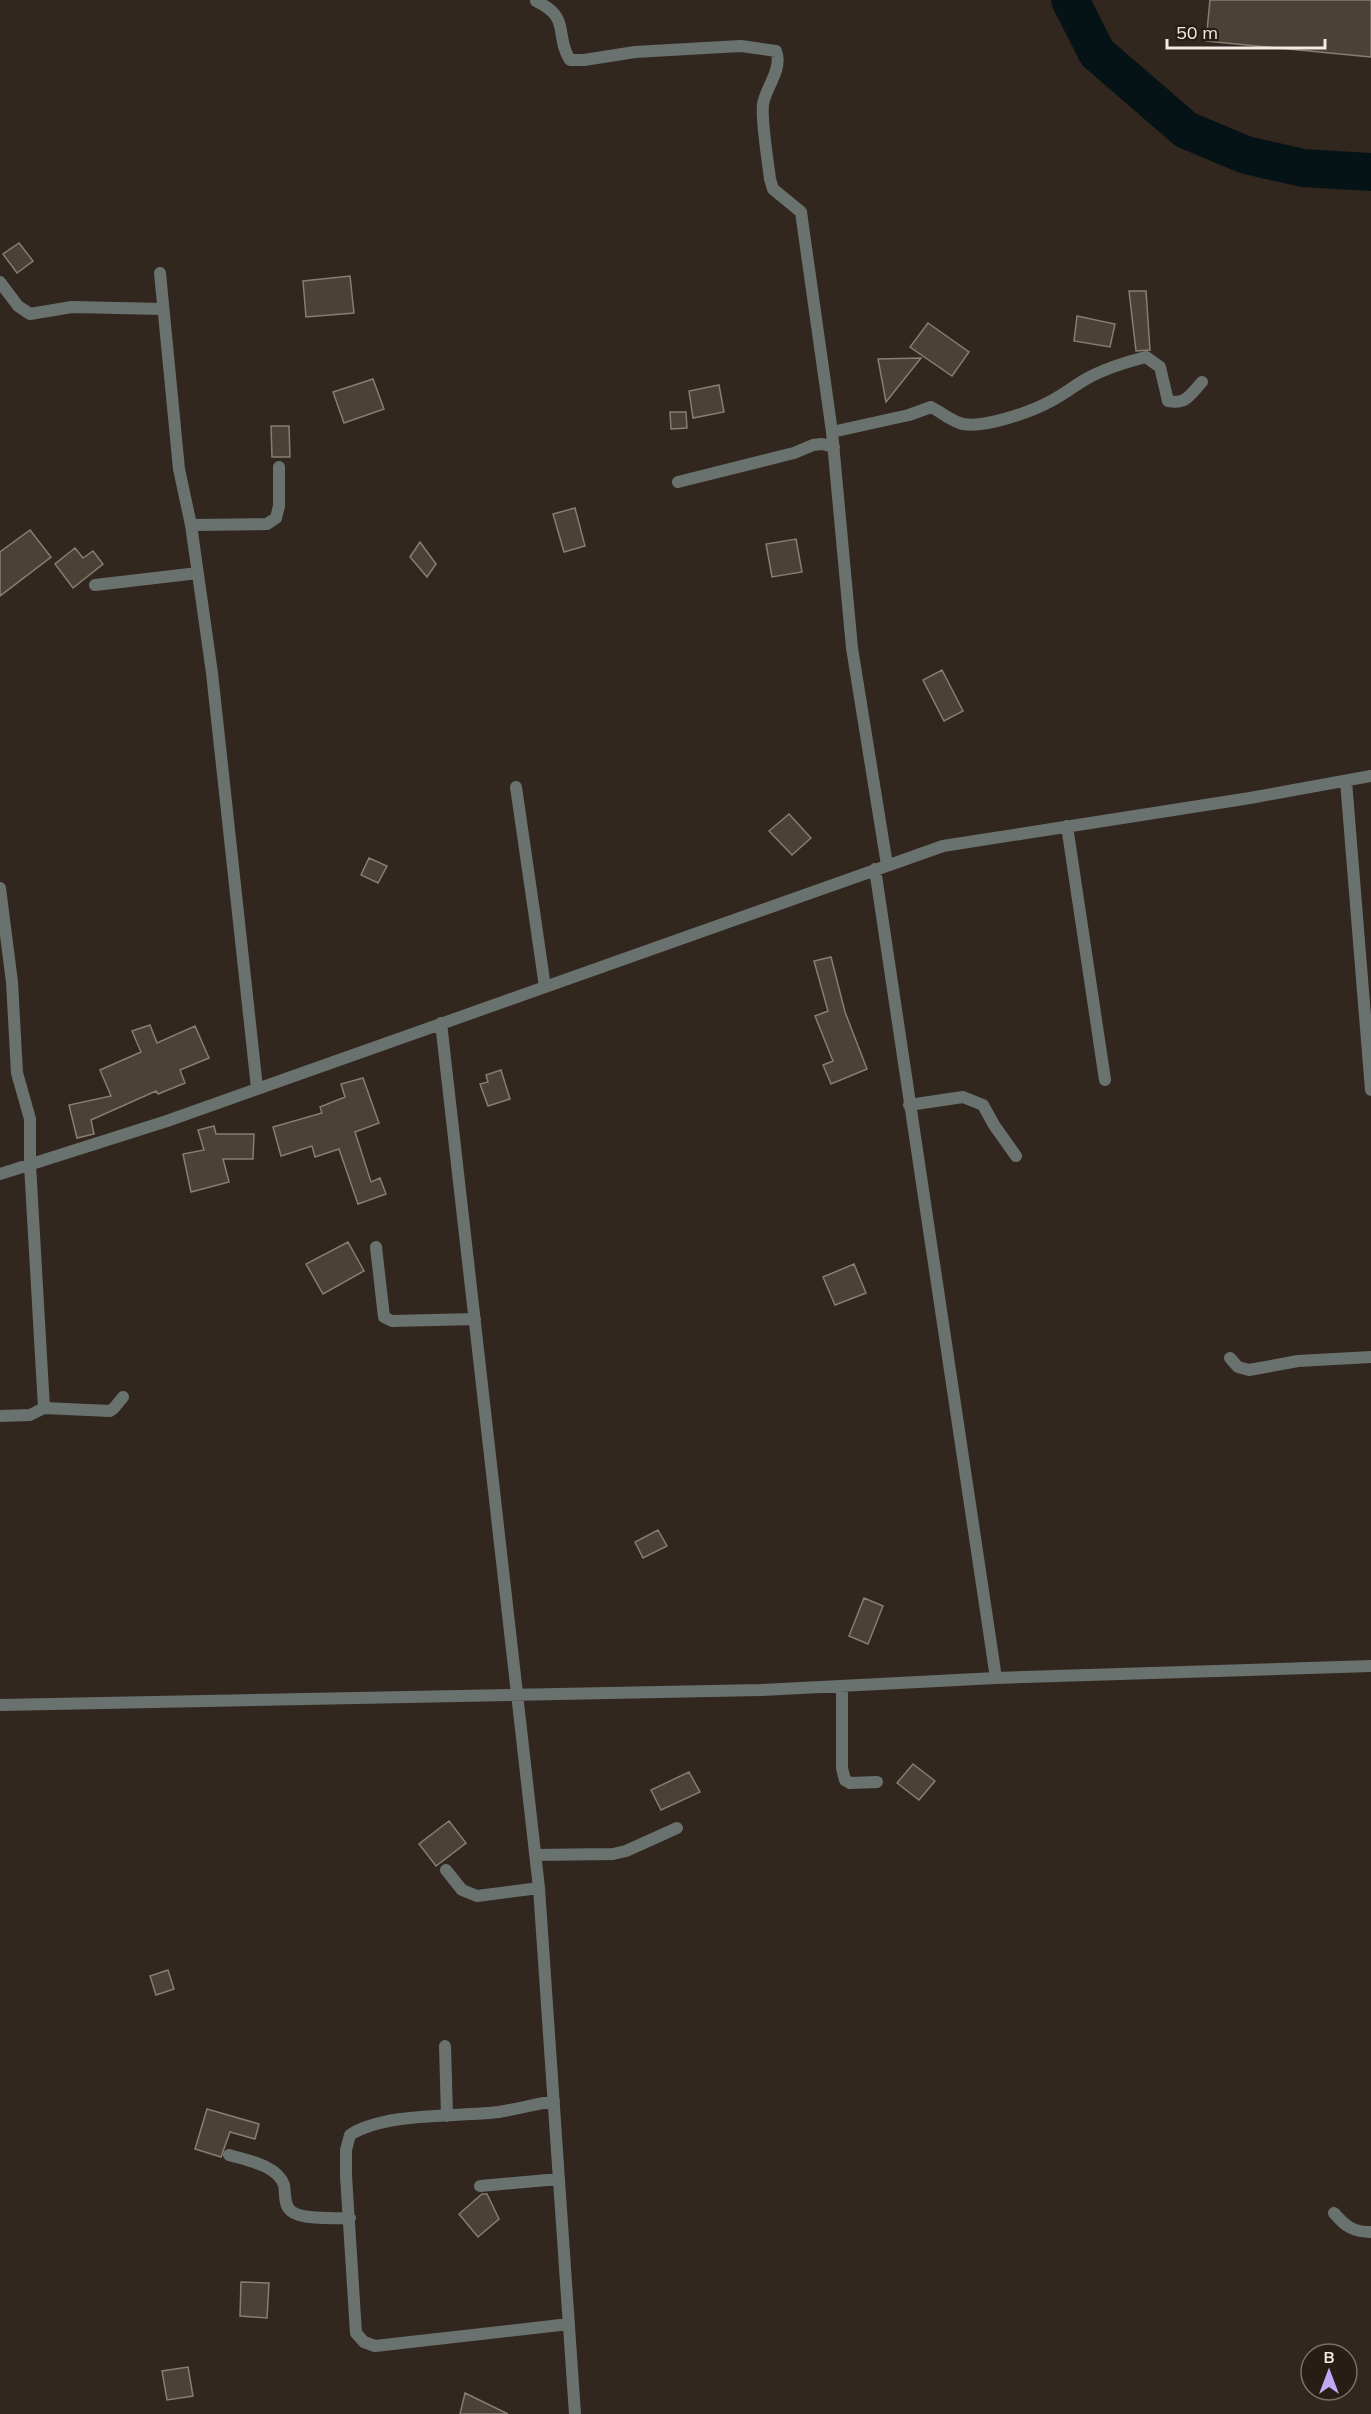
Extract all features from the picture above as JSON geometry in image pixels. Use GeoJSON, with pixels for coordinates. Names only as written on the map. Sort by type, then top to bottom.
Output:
{"type":"FeatureCollection","features":[{"type":"Feature","properties":{"kind":"street"},"geometry":{"type":"LineString","coordinates":[[536,1],[547,6],[560,20],[564,50],[570,60],[585,60],[635,52],[741,46],[776,51],[778,56],[776,71],[763,105],[770,179],[773,189],[801,212],[834,447],[852,648],[888,865]]}},
{"type":"Feature","properties":{"kind":"street"},"geometry":{"type":"LineString","coordinates":[[160,273],[179,469],[191,525],[212,673],[257,1088]]}},
{"type":"Feature","properties":{"kind":"street"},"geometry":{"type":"LineString","coordinates":[[0,282],[18,306],[30,314],[72,307],[163,309]]}},
{"type":"Feature","properties":{"kind":"street"},"geometry":{"type":"LineString","coordinates":[[832,432],[909,415],[931,407],[960,424],[972,425],[1009,417],[1049,402],[1086,379],[1146,357],[1160,366],[1168,401],[1178,403],[1184,401],[1202,382]]}},
{"type":"Feature","properties":{"kind":"street"},"geometry":{"type":"LineString","coordinates":[[678,482],[794,453],[813,445],[822,444],[834,447]]}},
{"type":"Feature","properties":{"kind":"street"},"geometry":{"type":"LineString","coordinates":[[191,525],[267,524],[276,518],[279,506],[279,467]]}},
{"type":"Feature","properties":{"kind":"street"},"geometry":{"type":"LineString","coordinates":[[95,585],[198,573]]}},
{"type":"Feature","properties":{"kind":"street"},"geometry":{"type":"LineString","coordinates":[[0,1174],[167,1121],[943,846],[1371,776]]}},
{"type":"Feature","properties":{"kind":"street"},"geometry":{"type":"LineString","coordinates":[[1346,780],[1371,1090]]}},
{"type":"Feature","properties":{"kind":"street"},"geometry":{"type":"LineString","coordinates":[[516,787],[545,987]]}},
{"type":"Feature","properties":{"kind":"street"},"geometry":{"type":"LineString","coordinates":[[1067,826],[1105,1080]]}},
{"type":"Feature","properties":{"kind":"street"},"geometry":{"type":"LineString","coordinates":[[875,869],[996,1678]]}},
{"type":"Feature","properties":{"kind":"street"},"geometry":{"type":"LineString","coordinates":[[0,888],[12,982],[16,1073],[30,1119],[30,1165],[44,1408]]}},
{"type":"Feature","properties":{"kind":"street"},"geometry":{"type":"LineString","coordinates":[[441,1023],[539,1888],[575,2414]]}},
{"type":"Feature","properties":{"kind":"street"},"geometry":{"type":"LineString","coordinates":[[909,1105],[963,1097],[983,1106],[1016,1156]]}},
{"type":"Feature","properties":{"kind":"street"},"geometry":{"type":"LineString","coordinates":[[376,1247],[377,1274],[384,1317],[392,1322],[475,1319]]}},
{"type":"Feature","properties":{"kind":"street"},"geometry":{"type":"LineString","coordinates":[[1230,1358],[1238,1367],[1249,1370],[1298,1361],[1371,1357]]}},
{"type":"Feature","properties":{"kind":"street"},"geometry":{"type":"LineString","coordinates":[[0,1416],[30,1415],[44,1408],[110,1411],[123,1397]]}},
{"type":"Feature","properties":{"kind":"street"},"geometry":{"type":"LineString","coordinates":[[0,1705],[517,1693],[761,1690],[996,1678],[1371,1666]]}},
{"type":"Feature","properties":{"kind":"street"},"geometry":{"type":"LineString","coordinates":[[842,1686],[842,1768],[845,1780],[850,1784],[877,1782]]}},
{"type":"Feature","properties":{"kind":"street"},"geometry":{"type":"LineString","coordinates":[[535,1855],[613,1854],[626,1851],[677,1828]]}},
{"type":"Feature","properties":{"kind":"street"},"geometry":{"type":"LineString","coordinates":[[446,1870],[462,1890],[477,1896],[539,1888]]}},
{"type":"Feature","properties":{"kind":"street"},"geometry":{"type":"LineString","coordinates":[[446,2046],[447,2116]]}},
{"type":"Feature","properties":{"kind":"street"},"geometry":{"type":"LineString","coordinates":[[554,2101],[500,2112],[393,2121],[362,2127],[350,2135],[346,2150],[356,2333],[364,2342],[375,2346],[569,2324]]}},
{"type":"Feature","properties":{"kind":"street"},"geometry":{"type":"LineString","coordinates":[[229,2155],[274,2171],[284,2185],[285,2202],[290,2210],[299,2215],[350,2218]]}},
{"type":"Feature","properties":{"kind":"street"},"geometry":{"type":"LineString","coordinates":[[480,2186],[559,2179]]}},
{"type":"Feature","properties":{"kind":"street"},"geometry":{"type":"LineString","coordinates":[[1334,2213],[1344,2225],[1355,2230],[1371,2232]]}},
{"type":"Feature","properties":{"kind":"building"},"geometry":{"type":"Polygon","coordinates":[[[1210,0],[1371,0],[1371,57],[1206,41],[1210,0]]]}},
{"type":"Feature","properties":{"kind":"building"},"geometry":{"type":"Polygon","coordinates":[[[19,243],[33,261],[17,273],[3,254],[19,243]]]}},
{"type":"Feature","properties":{"kind":"building"},"geometry":{"type":"Polygon","coordinates":[[[350,276],[354,313],[306,317],[303,281],[350,276]]]}},
{"type":"Feature","properties":{"kind":"building"},"geometry":{"type":"Polygon","coordinates":[[[1129,291],[1146,291],[1150,350],[1136,351],[1129,291]]]}},
{"type":"Feature","properties":{"kind":"building"},"geometry":{"type":"Polygon","coordinates":[[[1077,316],[1115,324],[1110,347],[1074,341],[1077,316]]]}},
{"type":"Feature","properties":{"kind":"building"},"geometry":{"type":"Polygon","coordinates":[[[928,323],[969,352],[952,376],[910,347],[928,323]]]}},
{"type":"Feature","properties":{"kind":"building"},"geometry":{"type":"Polygon","coordinates":[[[921,358],[886,402],[878,359],[921,358]]]}},
{"type":"Feature","properties":{"kind":"building"},"geometry":{"type":"Polygon","coordinates":[[[373,379],[384,409],[344,423],[333,392],[373,379]]]}},
{"type":"Feature","properties":{"kind":"building"},"geometry":{"type":"Polygon","coordinates":[[[719,385],[724,412],[693,418],[689,391],[719,385]]]}},
{"type":"Feature","properties":{"kind":"building"},"geometry":{"type":"Polygon","coordinates":[[[670,412],[686,412],[687,428],[671,429],[670,412]]]}},
{"type":"Feature","properties":{"kind":"building"},"geometry":{"type":"Polygon","coordinates":[[[271,426],[289,426],[290,457],[272,457],[271,426]]]}},
{"type":"Feature","properties":{"kind":"building"},"geometry":{"type":"Polygon","coordinates":[[[575,508],[585,546],[564,552],[553,514],[575,508]]]}},
{"type":"Feature","properties":{"kind":"building"},"geometry":{"type":"Polygon","coordinates":[[[30,530],[51,557],[0,596],[0,552],[30,530]]]}},
{"type":"Feature","properties":{"kind":"building"},"geometry":{"type":"Polygon","coordinates":[[[796,539],[802,572],[772,577],[766,544],[796,539]]]}},
{"type":"Feature","properties":{"kind":"building"},"geometry":{"type":"Polygon","coordinates":[[[420,542],[436,564],[427,577],[410,557],[420,542]]]}},
{"type":"Feature","properties":{"kind":"building"},"geometry":{"type":"Polygon","coordinates":[[[75,548],[83,558],[93,551],[103,564],[73,588],[55,564],[75,548]]]}},
{"type":"Feature","properties":{"kind":"building"},"geometry":{"type":"Polygon","coordinates":[[[942,670],[963,711],[944,721],[923,680],[942,670]]]}},
{"type":"Feature","properties":{"kind":"building"},"geometry":{"type":"Polygon","coordinates":[[[789,814],[811,838],[792,855],[769,831],[789,814]]]}},
{"type":"Feature","properties":{"kind":"building"},"geometry":{"type":"Polygon","coordinates":[[[369,858],[387,866],[378,883],[361,875],[369,858]]]}},
{"type":"Feature","properties":{"kind":"building"},"geometry":{"type":"Polygon","coordinates":[[[831,957],[845,1012],[867,1069],[831,1084],[823,1065],[833,1061],[815,1016],[828,1011],[814,961],[831,957]]]}},
{"type":"Feature","properties":{"kind":"building"},"geometry":{"type":"Polygon","coordinates":[[[150,1025],[157,1043],[195,1026],[209,1058],[180,1070],[185,1083],[158,1094],[156,1091],[91,1120],[94,1134],[77,1138],[69,1105],[111,1096],[100,1070],[141,1052],[132,1031],[150,1025]]]}},
{"type":"Feature","properties":{"kind":"building"},"geometry":{"type":"Polygon","coordinates":[[[501,1070],[510,1099],[488,1106],[480,1084],[488,1082],[486,1075],[501,1070]]]}},
{"type":"Feature","properties":{"kind":"building"},"geometry":{"type":"Polygon","coordinates":[[[363,1078],[379,1123],[355,1132],[371,1182],[380,1178],[386,1194],[358,1204],[339,1149],[315,1157],[312,1146],[281,1156],[273,1127],[322,1113],[320,1107],[345,1097],[341,1084],[363,1078]]]}},
{"type":"Feature","properties":{"kind":"building"},"geometry":{"type":"Polygon","coordinates":[[[214,1126],[216,1134],[254,1134],[253,1159],[223,1159],[229,1182],[191,1192],[183,1154],[204,1150],[198,1130],[214,1126]]]}},
{"type":"Feature","properties":{"kind":"building"},"geometry":{"type":"Polygon","coordinates":[[[348,1242],[364,1271],[323,1294],[306,1264],[348,1242]]]}},
{"type":"Feature","properties":{"kind":"building"},"geometry":{"type":"Polygon","coordinates":[[[854,1264],[866,1293],[835,1305],[823,1277],[854,1264]]]}},
{"type":"Feature","properties":{"kind":"building"},"geometry":{"type":"Polygon","coordinates":[[[658,1530],[667,1546],[643,1558],[635,1542],[658,1530]]]}},
{"type":"Feature","properties":{"kind":"building"},"geometry":{"type":"Polygon","coordinates":[[[864,1598],[883,1606],[868,1644],[849,1636],[864,1598]]]}},
{"type":"Feature","properties":{"kind":"building"},"geometry":{"type":"Polygon","coordinates":[[[913,1764],[935,1781],[919,1800],[897,1783],[913,1764]]]}},
{"type":"Feature","properties":{"kind":"building"},"geometry":{"type":"Polygon","coordinates":[[[689,1772],[700,1792],[661,1810],[651,1790],[689,1772]]]}},
{"type":"Feature","properties":{"kind":"building"},"geometry":{"type":"Polygon","coordinates":[[[449,1821],[466,1843],[436,1866],[419,1844],[449,1821]]]}},
{"type":"Feature","properties":{"kind":"building"},"geometry":{"type":"Polygon","coordinates":[[[168,1970],[174,1989],[156,1995],[150,1976],[168,1970]]]}},
{"type":"Feature","properties":{"kind":"building"},"geometry":{"type":"Polygon","coordinates":[[[207,2109],[259,2124],[255,2139],[230,2132],[221,2157],[195,2149],[207,2109]]]}},
{"type":"Feature","properties":{"kind":"building"},"geometry":{"type":"Polygon","coordinates":[[[482,2194],[487,2194],[499,2219],[478,2237],[459,2214],[482,2194]]]}},
{"type":"Feature","properties":{"kind":"building"},"geometry":{"type":"Polygon","coordinates":[[[241,2282],[269,2283],[267,2318],[240,2316],[241,2282]]]}},
{"type":"Feature","properties":{"kind":"building"},"geometry":{"type":"Polygon","coordinates":[[[188,2367],[193,2396],[167,2400],[162,2371],[188,2367]]]}},
{"type":"Feature","properties":{"kind":"building"},"geometry":{"type":"Polygon","coordinates":[[[465,2393],[508,2414],[460,2414],[465,2393]]]}},
{"type":"Feature","properties":{"kind":"waterway"},"geometry":{"type":"LineString","coordinates":[[1070,0],[1097,53],[1186,130],[1246,155],[1303,168],[1371,172]]}}]}
